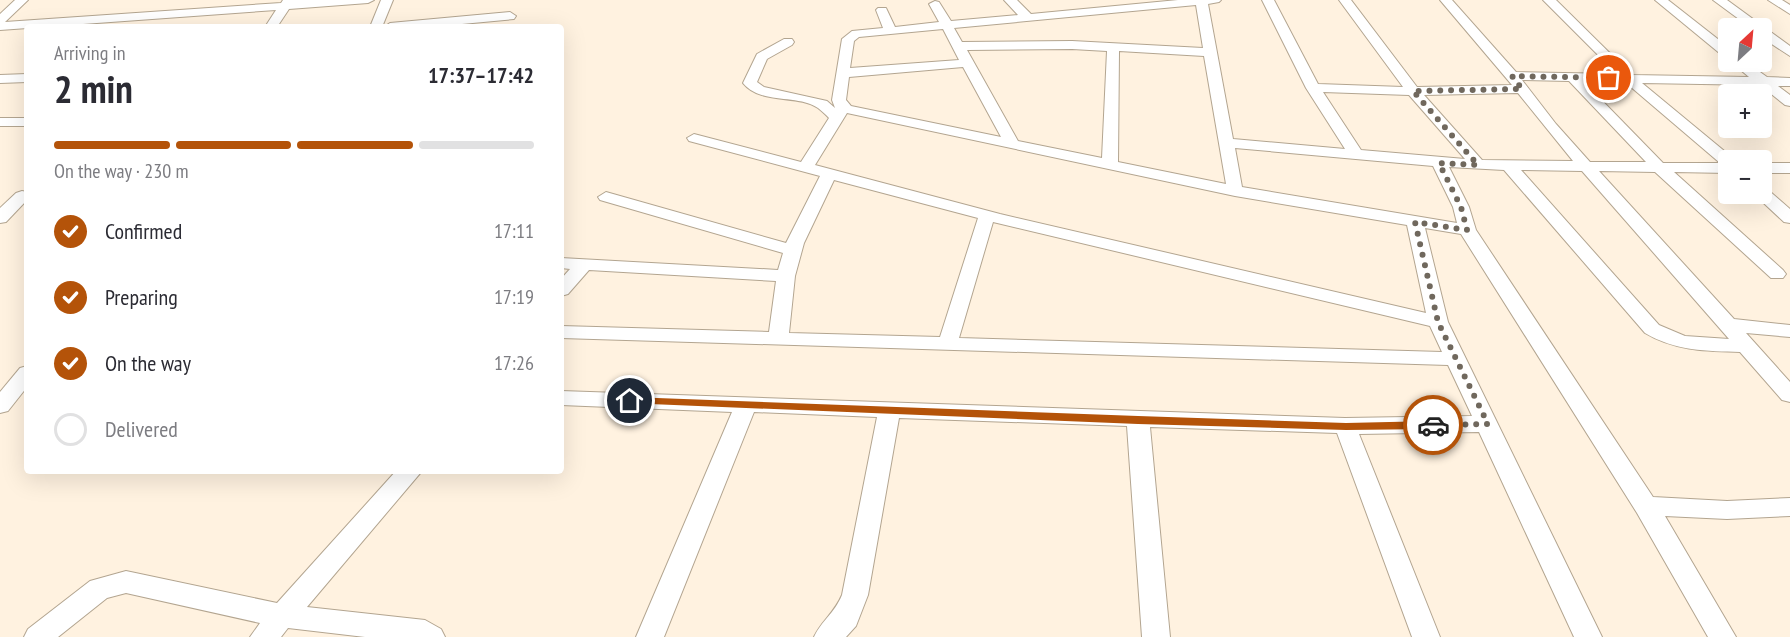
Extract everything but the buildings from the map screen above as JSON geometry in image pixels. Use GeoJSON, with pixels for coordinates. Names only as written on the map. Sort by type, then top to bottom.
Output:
{"type":"FeatureCollection","features":[{"type":"Feature","properties":{"kind":"street"},"geometry":{"type":"LineString","coordinates":[[0,20],[22,0]]}},
{"type":"Feature","properties":{"kind":"street"},"geometry":{"type":"LineString","coordinates":[[30,24],[178,14],[287,3],[368,0]]}},
{"type":"Feature","properties":{"kind":"street"},"geometry":{"type":"LineString","coordinates":[[377,24],[387,0]]}},
{"type":"Feature","properties":{"kind":"street"},"geometry":{"type":"LineString","coordinates":[[450,24],[510,21],[510,0]]}},
{"type":"Feature","properties":{"kind":"street"},"geometry":{"type":"LineString","coordinates":[[1010,0],[1029,19]]}},
{"type":"Feature","properties":{"kind":"street"},"geometry":{"type":"LineString","coordinates":[[1090,0],[1100,12]]}},
{"type":"Feature","properties":{"kind":"street"},"geometry":{"type":"LineString","coordinates":[[805,168],[840,112],[838,100],[848,39],[851,36],[1100,12],[1134,4],[1206,0],[1211,52],[1234,191]]}},
{"type":"Feature","properties":{"kind":"street"},"geometry":{"type":"LineString","coordinates":[[1268,0],[1313,88],[1357,156]]}},
{"type":"Feature","properties":{"kind":"street"},"geometry":{"type":"LineString","coordinates":[[1345,0],[1413,91],[1478,165]]}},
{"type":"Feature","properties":{"kind":"street"},"geometry":{"type":"LineString","coordinates":[[1446,0],[1586,166],[1790,395]]}},
{"type":"Feature","properties":{"kind":"street"},"geometry":{"type":"LineString","coordinates":[[1549,0],[1628,78],[1718,154]]}},
{"type":"Feature","properties":{"kind":"street"},"geometry":{"type":"LineString","coordinates":[[1661,0],[1718,45]]}},
{"type":"Feature","properties":{"kind":"street"},"geometry":{"type":"LineString","coordinates":[[1719,0],[1744,18]]}},
{"type":"Feature","properties":{"kind":"street"},"geometry":{"type":"LineString","coordinates":[[1774,0],[1790,10]]}},
{"type":"Feature","properties":{"kind":"street"},"geometry":{"type":"LineString","coordinates":[[274,24],[287,3]]}},
{"type":"Feature","properties":{"kind":"street"},"geometry":{"type":"LineString","coordinates":[[935,4],[1012,144]]}},
{"type":"Feature","properties":{"kind":"street"},"geometry":{"type":"LineString","coordinates":[[882,10],[891,31]]}},
{"type":"Feature","properties":{"kind":"street"},"geometry":{"type":"LineString","coordinates":[[170,24],[178,14]]}},
{"type":"Feature","properties":{"kind":"street"},"geometry":{"type":"LineString","coordinates":[[0,26],[24,24]]}},
{"type":"Feature","properties":{"kind":"street"},"geometry":{"type":"LineString","coordinates":[[1772,39],[1790,52]]}},
{"type":"Feature","properties":{"kind":"street"},"geometry":{"type":"LineString","coordinates":[[788,42],[762,57],[750,83],[759,90],[822,104],[840,112],[1012,144],[1234,191],[1467,230]]}},
{"type":"Feature","properties":{"kind":"street"},"geometry":{"type":"LineString","coordinates":[[959,46],[1113,46],[1211,52]]}},
{"type":"Feature","properties":{"kind":"street"},"geometry":{"type":"LineString","coordinates":[[1110,165],[1113,46]]}},
{"type":"Feature","properties":{"kind":"street"},"geometry":{"type":"LineString","coordinates":[[843,73],[968,63]]}},
{"type":"Feature","properties":{"kind":"street"},"geometry":{"type":"LineString","coordinates":[[1750,72],[1790,102]]}},
{"type":"Feature","properties":{"kind":"street"},"geometry":{"type":"LineString","coordinates":[[1313,88],[1413,91],[1572,77],[1790,81]]}},
{"type":"Feature","properties":{"kind":"street"},"geometry":{"type":"LineString","coordinates":[[1572,77],[1659,167],[1777,274]]}},
{"type":"Feature","properties":{"kind":"street"},"geometry":{"type":"LineString","coordinates":[[0,79],[24,78]]}},
{"type":"Feature","properties":{"kind":"street"},"geometry":{"type":"LineString","coordinates":[[0,122],[24,122]]}},
{"type":"Feature","properties":{"kind":"street"},"geometry":{"type":"LineString","coordinates":[[694,138],[987,215],[1438,322]]}},
{"type":"Feature","properties":{"kind":"street"},"geometry":{"type":"LineString","coordinates":[[1226,143],[1478,165],[1718,168]]}},
{"type":"Feature","properties":{"kind":"street"},"geometry":{"type":"LineString","coordinates":[[1439,163],[1461,207],[1467,230],[1646,506],[1722,637]]}},
{"type":"Feature","properties":{"kind":"street"},"geometry":{"type":"LineString","coordinates":[[1509,166],[1652,329],[1663,337],[1676,341],[1746,346]]}},
{"type":"Feature","properties":{"kind":"street"},"geometry":{"type":"LineString","coordinates":[[1772,168],[1790,168]]}},
{"type":"Feature","properties":{"kind":"street"},"geometry":{"type":"LineString","coordinates":[[778,338],[786,276],[793,250],[829,174]]}},
{"type":"Feature","properties":{"kind":"street"},"geometry":{"type":"LineString","coordinates":[[0,196],[24,196]]}},
{"type":"Feature","properties":{"kind":"street"},"geometry":{"type":"LineString","coordinates":[[0,218],[24,196]]}},
{"type":"Feature","properties":{"kind":"street"},"geometry":{"type":"LineString","coordinates":[[606,197],[793,250]]}},
{"type":"Feature","properties":{"kind":"street"},"geometry":{"type":"LineString","coordinates":[[1772,200],[1786,210]]}},
{"type":"Feature","properties":{"kind":"street"},"geometry":{"type":"LineString","coordinates":[[948,342],[987,215]]}},
{"type":"Feature","properties":{"kind":"street"},"geometry":{"type":"LineString","coordinates":[[1415,222],[1438,322],[1588,637]]}},
{"type":"Feature","properties":{"kind":"street"},"geometry":{"type":"LineString","coordinates":[[564,263],[786,276]]}},
{"type":"Feature","properties":{"kind":"street"},"geometry":{"type":"LineString","coordinates":[[564,287],[585,264]]}},
{"type":"Feature","properties":{"kind":"street"},"geometry":{"type":"LineString","coordinates":[[1728,325],[1790,331]]}},
{"type":"Feature","properties":{"kind":"street"},"geometry":{"type":"LineString","coordinates":[[564,332],[1456,358]]}},
{"type":"Feature","properties":{"kind":"street"},"geometry":{"type":"LineString","coordinates":[[0,406],[24,377]]}},
{"type":"Feature","properties":{"kind":"street"},"geometry":{"type":"LineString","coordinates":[[564,398],[1346,426],[1488,424]]}},
{"type":"Feature","properties":{"kind":"street"},"geometry":{"type":"LineString","coordinates":[[650,637],[746,405]]}},
{"type":"Feature","properties":{"kind":"street"},"geometry":{"type":"LineString","coordinates":[[828,637],[846,618],[855,595],[889,410]]}},
{"type":"Feature","properties":{"kind":"street"},"geometry":{"type":"LineString","coordinates":[[1138,420],[1156,637]]}},
{"type":"Feature","properties":{"kind":"street"},"geometry":{"type":"LineString","coordinates":[[1346,426],[1426,637]]}},
{"type":"Feature","properties":{"kind":"street"},"geometry":{"type":"LineString","coordinates":[[264,637],[407,474]]}},
{"type":"Feature","properties":{"kind":"street"},"geometry":{"type":"LineString","coordinates":[[1646,506],[1727,510],[1790,507]]}},
{"type":"Feature","properties":{"kind":"street"},"geometry":{"type":"LineString","coordinates":[[38,637],[99,589],[126,582],[282,616],[425,632],[431,637]]}},
{"type":"Feature","properties":{"kind":"way so far"},"geometry":{"type":"LineString","coordinates":[[1433,425],[1488,424],[1438,322],[1415,222],[1467,230],[1461,207],[1439,163],[1478,165],[1413,91],[1522,89],[1512,76],[1609,78]]}},
{"type":"Feature","properties":{"kind":"route"},"geometry":{"type":"LineString","coordinates":[[630,401],[1138,420],[1346,426],[1433,425]]}}]}
